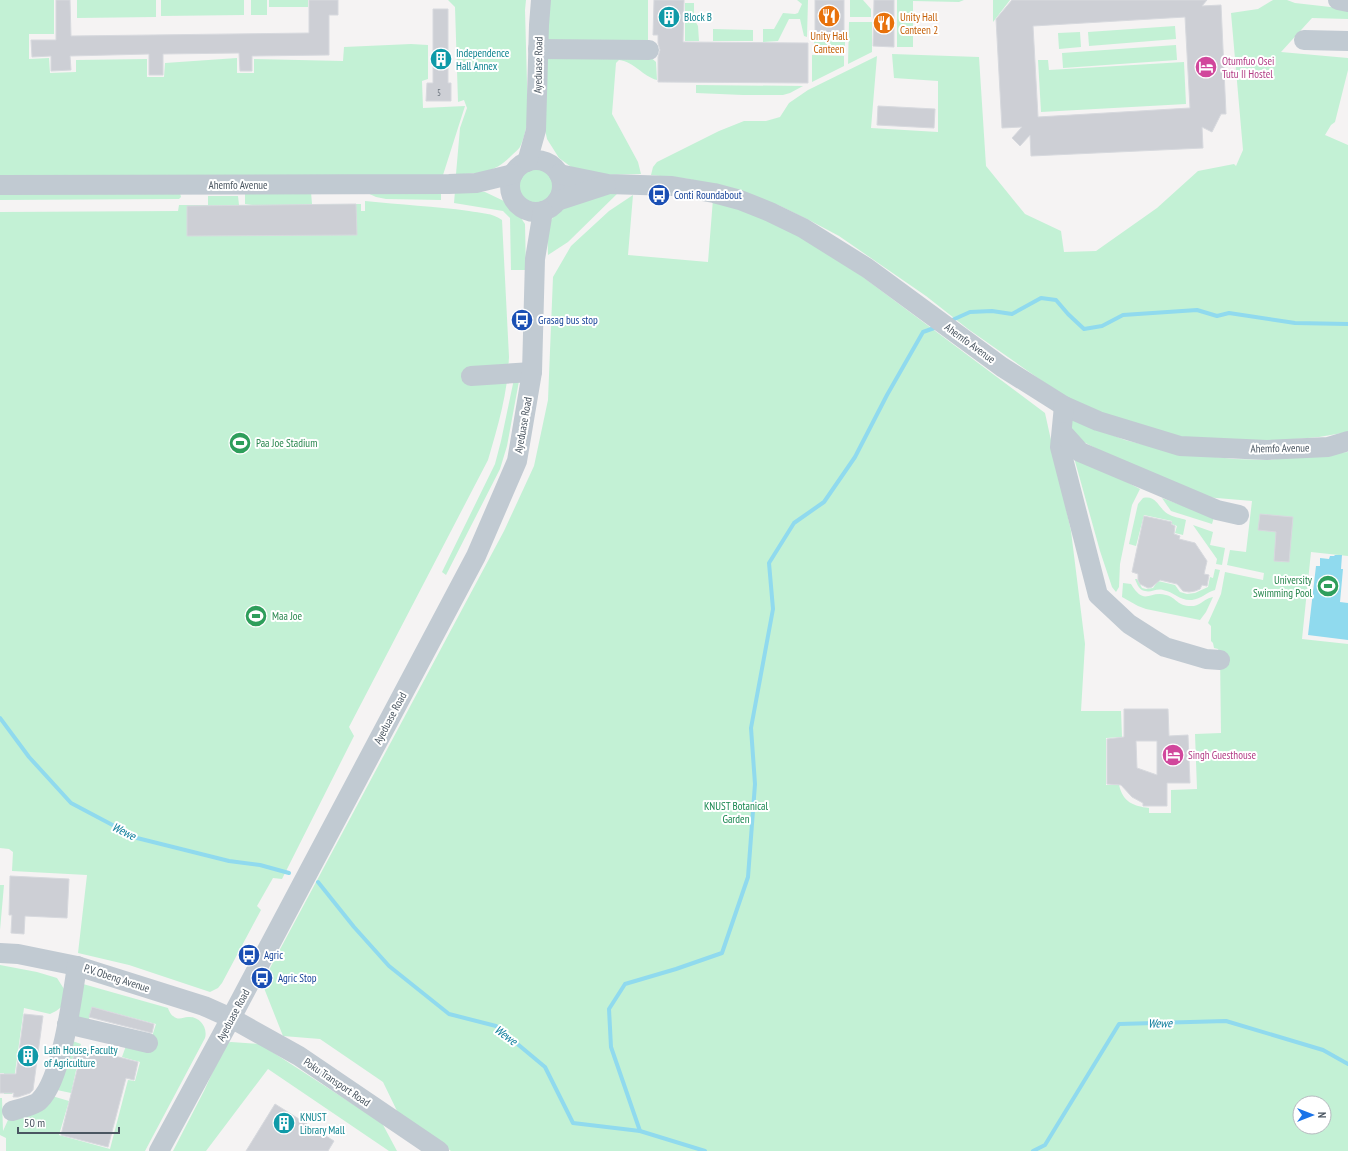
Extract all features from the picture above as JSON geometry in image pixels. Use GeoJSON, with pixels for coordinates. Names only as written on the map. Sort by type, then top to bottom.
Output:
{"type":"FeatureCollection","features":[{"type":"Feature","properties":{"kind":"street","name":"Ayeduase Road"},"geometry":{"type":"LineString","coordinates":[[531,173],[536,130],[541,0]]}},
{"type":"Feature","properties":{"kind":"street"},"geometry":{"type":"LineString","coordinates":[[1338,0],[1348,2]]}},
{"type":"Feature","properties":{"kind":"street"},"geometry":{"type":"LineString","coordinates":[[1304,40],[1348,41]]}},
{"type":"Feature","properties":{"kind":"street"},"geometry":{"type":"LineString","coordinates":[[538,50],[649,50]]}},
{"type":"Feature","properties":{"kind":"street"},"geometry":{"type":"LineString","coordinates":[[531,173],[562,184],[561,193],[542,207],[516,203],[531,173]]}},
{"type":"Feature","properties":{"kind":"street","name":"Ahemfo Avenue"},"geometry":{"type":"LineString","coordinates":[[0,185],[476,183],[531,173],[608,184],[672,186],[714,193],[740,200],[803,228],[867,268],[1002,367],[1064,406],[1098,420],[1180,446],[1267,450],[1328,447],[1348,441]]}},
{"type":"Feature","properties":{"kind":"street","name":"Ahemfo Avenue"},"geometry":{"type":"LineString","coordinates":[[542,207],[608,184]]}},
{"type":"Feature","properties":{"kind":"street","name":"Ayeduase Road"},"geometry":{"type":"LineString","coordinates":[[159,1151],[476,556],[517,461],[532,372],[535,259],[542,207]]}},
{"type":"Feature","properties":{"kind":"street"},"geometry":{"type":"LineString","coordinates":[[471,376],[532,372]]}},
{"type":"Feature","properties":{"kind":"street"},"geometry":{"type":"LineString","coordinates":[[1064,406],[1060,448],[1098,595],[1129,624],[1165,647],[1206,659],[1220,660]]}},
{"type":"Feature","properties":{"kind":"street"},"geometry":{"type":"LineString","coordinates":[[1062,432],[1080,452],[1217,510],[1239,515]]}},
{"type":"Feature","properties":{"kind":"street","name":"P.V. Obeng Avenue"},"geometry":{"type":"LineString","coordinates":[[0,953],[18,954],[78,966],[204,1006],[231,1018]]}},
{"type":"Feature","properties":{"kind":"street"},"geometry":{"type":"LineString","coordinates":[[12,1111],[40,1101],[53,1079],[68,1024],[78,966]]}},
{"type":"Feature","properties":{"kind":"street","name":"Poku Transport Road"},"geometry":{"type":"LineString","coordinates":[[231,1018],[299,1056],[439,1151]]}},
{"type":"Feature","properties":{"kind":"street"},"geometry":{"type":"LineString","coordinates":[[68,1024],[148,1043]]}},
{"type":"Feature","properties":{"kind":"green space"},"geometry":{"type":"Polygon","coordinates":[[[0,0],[54,0],[54,34],[29,34],[29,59],[49,58],[50,73],[76,72],[76,60],[147,59],[147,77],[164,77],[165,63],[237,58],[237,73],[254,73],[254,59],[343,61],[344,47],[411,44],[428,45],[428,79],[422,81],[423,108],[465,106],[443,175],[0,175],[0,0]]]}},
{"type":"Feature","properties":{"kind":"green space"},"geometry":{"type":"Polygon","coordinates":[[[77,0],[156,0],[156,17],[77,18],[77,0]]]}},
{"type":"Feature","properties":{"kind":"green space"},"geometry":{"type":"Polygon","coordinates":[[[161,0],[244,0],[244,15],[161,16],[161,0]]]}},
{"type":"Feature","properties":{"kind":"green space"},"geometry":{"type":"Polygon","coordinates":[[[251,0],[267,0],[267,15],[251,15],[251,0]]]}},
{"type":"Feature","properties":{"kind":"green space"},"geometry":{"type":"Polygon","coordinates":[[[269,0],[308,0],[308,7],[269,7],[269,0]]]}},
{"type":"Feature","properties":{"kind":"green space"},"geometry":{"type":"Polygon","coordinates":[[[448,0],[526,0],[528,120],[525,134],[520,147],[505,162],[492,169],[479,173],[456,174],[460,128],[467,108],[464,100],[458,102],[455,7],[448,0]]]}},
{"type":"Feature","properties":{"kind":"green space"},"geometry":{"type":"Polygon","coordinates":[[[550,0],[648,0],[648,45],[544,43],[550,0]]]}},
{"type":"Feature","properties":{"kind":"green space"},"geometry":{"type":"Polygon","coordinates":[[[797,0],[808,0],[807,37],[804,36],[800,19],[789,19],[778,41],[763,42],[763,29],[774,29],[783,13],[798,13],[802,4],[797,0]]]}},
{"type":"Feature","properties":{"kind":"green space"},"geometry":{"type":"Polygon","coordinates":[[[850,0],[863,0],[871,9],[871,17],[850,17],[850,0]]]}},
{"type":"Feature","properties":{"kind":"green space"},"geometry":{"type":"Polygon","coordinates":[[[897,0],[964,0],[959,2],[913,1],[913,47],[897,47],[897,0]]]}},
{"type":"Feature","properties":{"kind":"green space"},"geometry":{"type":"Polygon","coordinates":[[[993,0],[1010,0],[993,22],[993,0]]]}},
{"type":"Feature","properties":{"kind":"green space"},"geometry":{"type":"Polygon","coordinates":[[[1273,0],[1287,0],[1295,3],[1348,9],[1348,19],[1312,18],[1281,52],[1348,58],[1348,70],[1335,122],[1331,125],[1325,135],[1348,145],[1348,432],[1319,437],[1262,442],[1182,437],[1102,414],[1065,397],[968,329],[926,296],[839,236],[809,220],[778,205],[689,179],[651,175],[653,167],[657,162],[719,131],[744,121],[766,121],[780,117],[789,103],[808,90],[877,56],[871,128],[938,132],[938,81],[894,78],[892,54],[979,57],[986,166],[1025,214],[1061,231],[1064,252],[1096,251],[1157,208],[1198,171],[1234,164],[1236,166],[1243,150],[1231,13],[1258,9],[1273,0]]]}},
{"type":"Feature","properties":{"kind":"green space"},"geometry":{"type":"Polygon","coordinates":[[[685,3],[694,3],[694,19],[698,26],[699,41],[685,41],[685,3]]]}},
{"type":"Feature","properties":{"kind":"green space"},"geometry":{"type":"Polygon","coordinates":[[[849,22],[872,22],[872,52],[848,64],[849,22]]]}},
{"type":"Feature","properties":{"kind":"green space"},"geometry":{"type":"Polygon","coordinates":[[[1175,26],[1176,39],[1089,46],[1088,32],[1175,26]]]}},
{"type":"Feature","properties":{"kind":"green space"},"geometry":{"type":"Polygon","coordinates":[[[713,29],[753,30],[753,41],[713,41],[713,29]]]}},
{"type":"Feature","properties":{"kind":"green space"},"geometry":{"type":"Polygon","coordinates":[[[1080,32],[1081,47],[1059,49],[1058,33],[1080,32]]]}},
{"type":"Feature","properties":{"kind":"green space"},"geometry":{"type":"Polygon","coordinates":[[[814,35],[845,35],[845,52],[814,52],[814,35]]]}},
{"type":"Feature","properties":{"kind":"green space"},"geometry":{"type":"Polygon","coordinates":[[[1176,45],[1177,60],[1063,68],[1062,53],[1176,45]]]}},
{"type":"Feature","properties":{"kind":"green space"},"geometry":{"type":"Polygon","coordinates":[[[648,55],[656,62],[657,80],[630,63],[619,60],[616,63],[612,114],[638,162],[641,174],[597,175],[574,169],[559,158],[547,139],[543,120],[544,57],[648,55]]]}},
{"type":"Feature","properties":{"kind":"green space"},"geometry":{"type":"Polygon","coordinates":[[[812,55],[844,56],[844,66],[812,82],[812,55]]]}},
{"type":"Feature","properties":{"kind":"green space"},"geometry":{"type":"Polygon","coordinates":[[[1038,60],[1048,60],[1049,70],[1184,62],[1186,104],[1041,112],[1038,60]]]}},
{"type":"Feature","properties":{"kind":"green space"},"geometry":{"type":"Polygon","coordinates":[[[696,85],[803,86],[783,95],[743,95],[696,93],[696,85]]]}},
{"type":"Feature","properties":{"kind":"green space"},"geometry":{"type":"Polygon","coordinates":[[[540,166],[547,169],[553,175],[556,186],[555,194],[547,203],[540,206],[532,206],[525,203],[517,194],[516,182],[519,175],[528,167],[540,166]]]}},
{"type":"Feature","properties":{"kind":"green space"},"geometry":{"type":"Polygon","coordinates":[[[361,190],[441,191],[441,200],[386,199],[376,197],[361,190]]]}},
{"type":"Feature","properties":{"kind":"green space"},"geometry":{"type":"Polygon","coordinates":[[[621,190],[568,242],[548,255],[547,226],[565,204],[621,190]]]}},
{"type":"Feature","properties":{"kind":"green space"},"geometry":{"type":"Polygon","coordinates":[[[455,191],[485,192],[506,202],[517,212],[525,224],[526,270],[511,270],[510,218],[503,211],[454,203],[455,191]]]}},
{"type":"Feature","properties":{"kind":"green space","name":"Paa Joe Stadium"},"geometry":{"type":"Polygon","coordinates":[[[311,192],[312,204],[361,204],[361,211],[365,211],[365,201],[469,211],[491,215],[502,220],[509,357],[507,383],[499,422],[488,460],[349,727],[354,736],[282,879],[273,878],[257,906],[261,910],[222,983],[218,988],[210,992],[129,965],[78,953],[87,875],[12,871],[13,852],[9,849],[0,848],[0,212],[178,211],[179,205],[208,205],[208,196],[238,196],[239,205],[252,205],[245,204],[245,193],[311,192]]]}},
{"type":"Feature","properties":{"kind":"green space"},"geometry":{"type":"Polygon","coordinates":[[[0,193],[180,193],[181,197],[179,199],[0,200],[0,193]]]}},
{"type":"Feature","properties":{"kind":"green space","name":"KNUST Botanical Garden"},"geometry":{"type":"Polygon","coordinates":[[[633,195],[628,255],[708,262],[713,199],[753,213],[824,248],[1045,413],[1071,531],[1085,644],[1081,711],[1121,711],[1122,737],[1106,738],[1106,785],[1119,785],[1126,799],[1138,806],[1149,808],[1149,813],[1171,813],[1171,790],[1197,789],[1195,734],[1221,733],[1220,654],[1218,649],[1214,648],[1211,641],[1211,626],[1208,623],[1221,594],[1225,572],[1263,580],[1264,573],[1227,565],[1230,550],[1246,552],[1252,501],[1205,497],[1118,460],[1078,439],[1070,426],[1071,419],[1125,440],[1177,453],[1234,459],[1268,460],[1348,452],[1348,556],[1311,552],[1302,639],[1348,644],[1348,1151],[451,1151],[399,1115],[383,1082],[320,1039],[283,1036],[262,983],[504,531],[534,466],[548,400],[553,277],[571,246],[609,211],[633,195]]]}},
{"type":"Feature","properties":{"kind":"green space"},"geometry":{"type":"Polygon","coordinates":[[[514,379],[519,381],[507,446],[500,469],[446,575],[442,572],[495,464],[514,379]]]}},
{"type":"Feature","properties":{"kind":"green space"},"geometry":{"type":"Polygon","coordinates":[[[1073,454],[1140,489],[1132,505],[1120,564],[1119,587],[1116,592],[1112,587],[1100,551],[1073,454]]]}},
{"type":"Feature","properties":{"kind":"green space"},"geometry":{"type":"Polygon","coordinates":[[[1143,498],[1151,498],[1168,514],[1186,520],[1183,535],[1175,533],[1177,526],[1172,524],[1172,521],[1144,515],[1136,546],[1129,544],[1138,504],[1143,498]]]}},
{"type":"Feature","properties":{"kind":"green space"},"geometry":{"type":"Polygon","coordinates":[[[1162,498],[1214,517],[1212,524],[1171,511],[1162,498]]]}},
{"type":"Feature","properties":{"kind":"green space"},"geometry":{"type":"Polygon","coordinates":[[[1193,525],[1213,532],[1210,545],[1225,548],[1222,565],[1216,564],[1217,559],[1193,525]]]}},
{"type":"Feature","properties":{"kind":"green space"},"geometry":{"type":"Polygon","coordinates":[[[1215,569],[1220,570],[1215,590],[1192,600],[1180,598],[1163,590],[1143,590],[1138,586],[1135,579],[1137,579],[1142,588],[1146,589],[1153,588],[1158,581],[1175,585],[1180,592],[1187,594],[1195,593],[1208,587],[1210,577],[1213,578],[1215,569]]]}},
{"type":"Feature","properties":{"kind":"green space"},"geometry":{"type":"Polygon","coordinates":[[[1123,583],[1131,584],[1140,595],[1166,595],[1170,596],[1180,604],[1188,606],[1194,606],[1213,597],[1206,612],[1200,620],[1138,606],[1122,597],[1123,583]]]}},
{"type":"Feature","properties":{"kind":"green space"},"geometry":{"type":"Polygon","coordinates":[[[0,885],[4,885],[0,930],[0,885]]]}},
{"type":"Feature","properties":{"kind":"green space"},"geometry":{"type":"Polygon","coordinates":[[[0,965],[37,972],[57,978],[64,989],[64,1005],[50,1014],[24,1008],[12,1094],[4,1094],[4,1073],[0,1073],[0,965]]]}},
{"type":"Feature","properties":{"kind":"green space"},"geometry":{"type":"Polygon","coordinates":[[[83,984],[168,1008],[169,1012],[177,1018],[196,1018],[204,1027],[206,1034],[205,1038],[145,1151],[6,1151],[6,1138],[0,1135],[0,1098],[2,1098],[3,1131],[8,1120],[25,1110],[51,1102],[52,1096],[69,1101],[59,1135],[110,1149],[128,1080],[135,1081],[140,1062],[122,1057],[127,1043],[148,1049],[156,1024],[92,1007],[88,1023],[78,1021],[83,984]]]}},
{"type":"Feature","properties":{"kind":"green space"},"geometry":{"type":"Polygon","coordinates":[[[67,1039],[81,1044],[80,1047],[76,1046],[71,1064],[77,1066],[71,1093],[57,1090],[67,1039]]]}},
{"type":"Feature","properties":{"kind":"green space"},"geometry":{"type":"Polygon","coordinates":[[[226,1043],[260,1044],[382,1123],[397,1151],[389,1151],[268,1069],[206,1151],[173,1151],[204,1091],[226,1043]]]}},
{"type":"Feature","properties":{"kind":"water","name":"University Swimming Pool"},"geometry":{"type":"Polygon","coordinates":[[[1342,555],[1341,569],[1343,569],[1340,602],[1348,603],[1348,640],[1308,635],[1316,566],[1320,566],[1320,558],[1329,559],[1330,556],[1342,555]]]}},
{"type":"Feature","properties":{"kind":"building"},"geometry":{"type":"Polygon","coordinates":[[[56,0],[70,0],[71,36],[309,33],[309,0],[338,0],[338,15],[329,15],[329,55],[252,56],[252,71],[240,71],[239,53],[163,54],[163,75],[149,75],[149,54],[70,56],[71,70],[51,71],[51,56],[32,57],[31,40],[56,40],[56,0]]]}},
{"type":"Feature","properties":{"kind":"building"},"geometry":{"type":"Polygon","coordinates":[[[654,0],[684,0],[683,42],[808,43],[808,83],[658,82],[658,57],[660,50],[658,35],[653,35],[654,0]]]}},
{"type":"Feature","properties":{"kind":"building","name":"Unity Hall Canteen"},"geometry":{"type":"Polygon","coordinates":[[[815,0],[844,0],[844,33],[815,33],[815,0]]]}},
{"type":"Feature","properties":{"kind":"building","name":"Unity Hall Canteen 2"},"geometry":{"type":"Polygon","coordinates":[[[874,0],[894,0],[894,47],[873,46],[874,0]]]}},
{"type":"Feature","properties":{"kind":"building","name":"Otumfuo Osei Tutu II Hostel"},"geometry":{"type":"Polygon","coordinates":[[[1012,0],[1207,0],[1202,6],[1221,5],[1226,114],[1221,114],[1212,132],[1202,127],[1203,148],[1031,156],[1030,135],[1020,146],[1012,138],[1022,127],[1002,128],[996,19],[1012,0]],[[1185,17],[1033,26],[1038,117],[1190,108],[1185,17]]]}},
{"type":"Feature","properties":{"kind":"building","name":"Independence Hall Annex"},"geometry":{"type":"Polygon","coordinates":[[[433,9],[448,9],[448,83],[451,83],[451,101],[426,101],[427,83],[433,83],[433,9]]]}},
{"type":"Feature","properties":{"kind":"building"},"geometry":{"type":"Polygon","coordinates":[[[878,106],[935,109],[934,128],[877,125],[878,106]]]}},
{"type":"Feature","properties":{"kind":"building"},"geometry":{"type":"Polygon","coordinates":[[[356,204],[357,235],[187,236],[187,206],[356,204]]]}},
{"type":"Feature","properties":{"kind":"building"},"geometry":{"type":"Polygon","coordinates":[[[1260,514],[1293,517],[1289,562],[1274,561],[1276,532],[1258,530],[1260,514]]]}},
{"type":"Feature","properties":{"kind":"building"},"geometry":{"type":"Polygon","coordinates":[[[1144,516],[1172,522],[1171,524],[1175,526],[1174,534],[1180,536],[1179,539],[1195,543],[1207,561],[1204,574],[1209,575],[1207,586],[1202,585],[1200,589],[1189,592],[1183,591],[1177,584],[1160,580],[1152,587],[1148,588],[1140,584],[1138,574],[1132,572],[1144,516]]]}},
{"type":"Feature","properties":{"kind":"building","name":"Singh Guesthouse"},"geometry":{"type":"Polygon","coordinates":[[[1124,709],[1168,709],[1169,736],[1188,735],[1190,783],[1167,783],[1167,806],[1143,806],[1143,803],[1132,797],[1121,785],[1107,784],[1107,739],[1124,737],[1124,709]],[[1136,741],[1137,768],[1157,775],[1157,741],[1136,741]]]}},
{"type":"Feature","properties":{"kind":"building"},"geometry":{"type":"Polygon","coordinates":[[[10,876],[69,879],[67,918],[25,916],[24,934],[11,933],[12,915],[9,915],[10,876]]]}},
{"type":"Feature","properties":{"kind":"building"},"geometry":{"type":"Polygon","coordinates":[[[92,1007],[154,1024],[152,1033],[89,1017],[92,1007]]]}},
{"type":"Feature","properties":{"kind":"building","name":"Lath House, Faculty of Agriculture"},"geometry":{"type":"Polygon","coordinates":[[[24,1014],[43,1016],[33,1090],[30,1093],[13,1097],[14,1093],[0,1093],[0,1074],[16,1074],[24,1014]]]}},
{"type":"Feature","properties":{"kind":"building"},"geometry":{"type":"Polygon","coordinates":[[[76,1046],[138,1062],[134,1080],[126,1078],[108,1147],[61,1135],[78,1066],[72,1064],[76,1046]]]}},
{"type":"Feature","properties":{"kind":"building","name":"KNUST Library Mall"},"geometry":{"type":"Polygon","coordinates":[[[275,1104],[334,1141],[328,1151],[246,1151],[275,1104]]]}},
{"type":"Feature","properties":{"kind":"waterway"},"geometry":{"type":"LineString","coordinates":[[950,321],[970,312],[992,311],[1012,314],[1041,298],[1056,300],[1084,329],[1102,326],[1123,315],[1197,310],[1217,316],[1229,313],[1295,323],[1348,324]]}},
{"type":"Feature","properties":{"kind":"waterway"},"geometry":{"type":"LineString","coordinates":[[640,1131],[611,1047],[609,1009],[625,984],[676,969],[722,953],[748,877],[755,784],[751,728],[773,609],[769,563],[794,523],[824,502],[855,457],[887,395],[923,332],[937,327]]}},
{"type":"Feature","properties":{"kind":"waterway","name":"Wewe"},"geometry":{"type":"LineString","coordinates":[[0,718],[29,757],[71,803],[137,838],[229,861],[260,865],[289,873]]}},
{"type":"Feature","properties":{"kind":"waterway","name":"Wewe"},"geometry":{"type":"LineString","coordinates":[[318,882],[354,927],[389,966],[449,1014],[496,1026],[545,1067],[573,1123],[640,1131],[705,1151]]}},
{"type":"Feature","properties":{"kind":"waterway","name":"Wewe"},"geometry":{"type":"LineString","coordinates":[[1033,1151],[1045,1145],[1119,1024],[1226,1021],[1323,1050],[1348,1064]]}},
{"type":"Feature","properties":{"kind":"place","name":"Unity Hall Canteen"},"geometry":{"type":"Point","coordinates":[829,16]}},
{"type":"Feature","properties":{"kind":"place","name":"Block B"},"geometry":{"type":"Point","coordinates":[669,17]}},
{"type":"Feature","properties":{"kind":"place","name":"Unity Hall Canteen 2"},"geometry":{"type":"Point","coordinates":[884,23]}},
{"type":"Feature","properties":{"kind":"place","name":"Independence Hall Annex"},"geometry":{"type":"Point","coordinates":[441,59]}},
{"type":"Feature","properties":{"kind":"place","name":"Otumfuo Osei Tutu II Hostel"},"geometry":{"type":"Point","coordinates":[1206,67]}},
{"type":"Feature","properties":{"kind":"place","name":"Conti Roundabout"},"geometry":{"type":"Point","coordinates":[659,195]}},
{"type":"Feature","properties":{"kind":"place","name":"Grasag bus stop"},"geometry":{"type":"Point","coordinates":[522,320]}},
{"type":"Feature","properties":{"kind":"place","name":"Paa Joe Stadium"},"geometry":{"type":"Point","coordinates":[240,443]}},
{"type":"Feature","properties":{"kind":"place","name":"University Swimming Pool"},"geometry":{"type":"Point","coordinates":[1328,586]}},
{"type":"Feature","properties":{"kind":"place","name":"Maa Joe"},"geometry":{"type":"Point","coordinates":[256,616]}},
{"type":"Feature","properties":{"kind":"place","name":"Singh Guesthouse"},"geometry":{"type":"Point","coordinates":[1173,755]}},
{"type":"Feature","properties":{"kind":"place","name":"Agric"},"geometry":{"type":"Point","coordinates":[249,955]}},
{"type":"Feature","properties":{"kind":"place","name":"Agric Stop"},"geometry":{"type":"Point","coordinates":[262,978]}},
{"type":"Feature","properties":{"kind":"place","name":"Lath House, Faculty of Agriculture"},"geometry":{"type":"Point","coordinates":[28,1056]}},
{"type":"Feature","properties":{"kind":"place","name":"KNUST Library Mall"},"geometry":{"type":"Point","coordinates":[284,1123]}}]}
